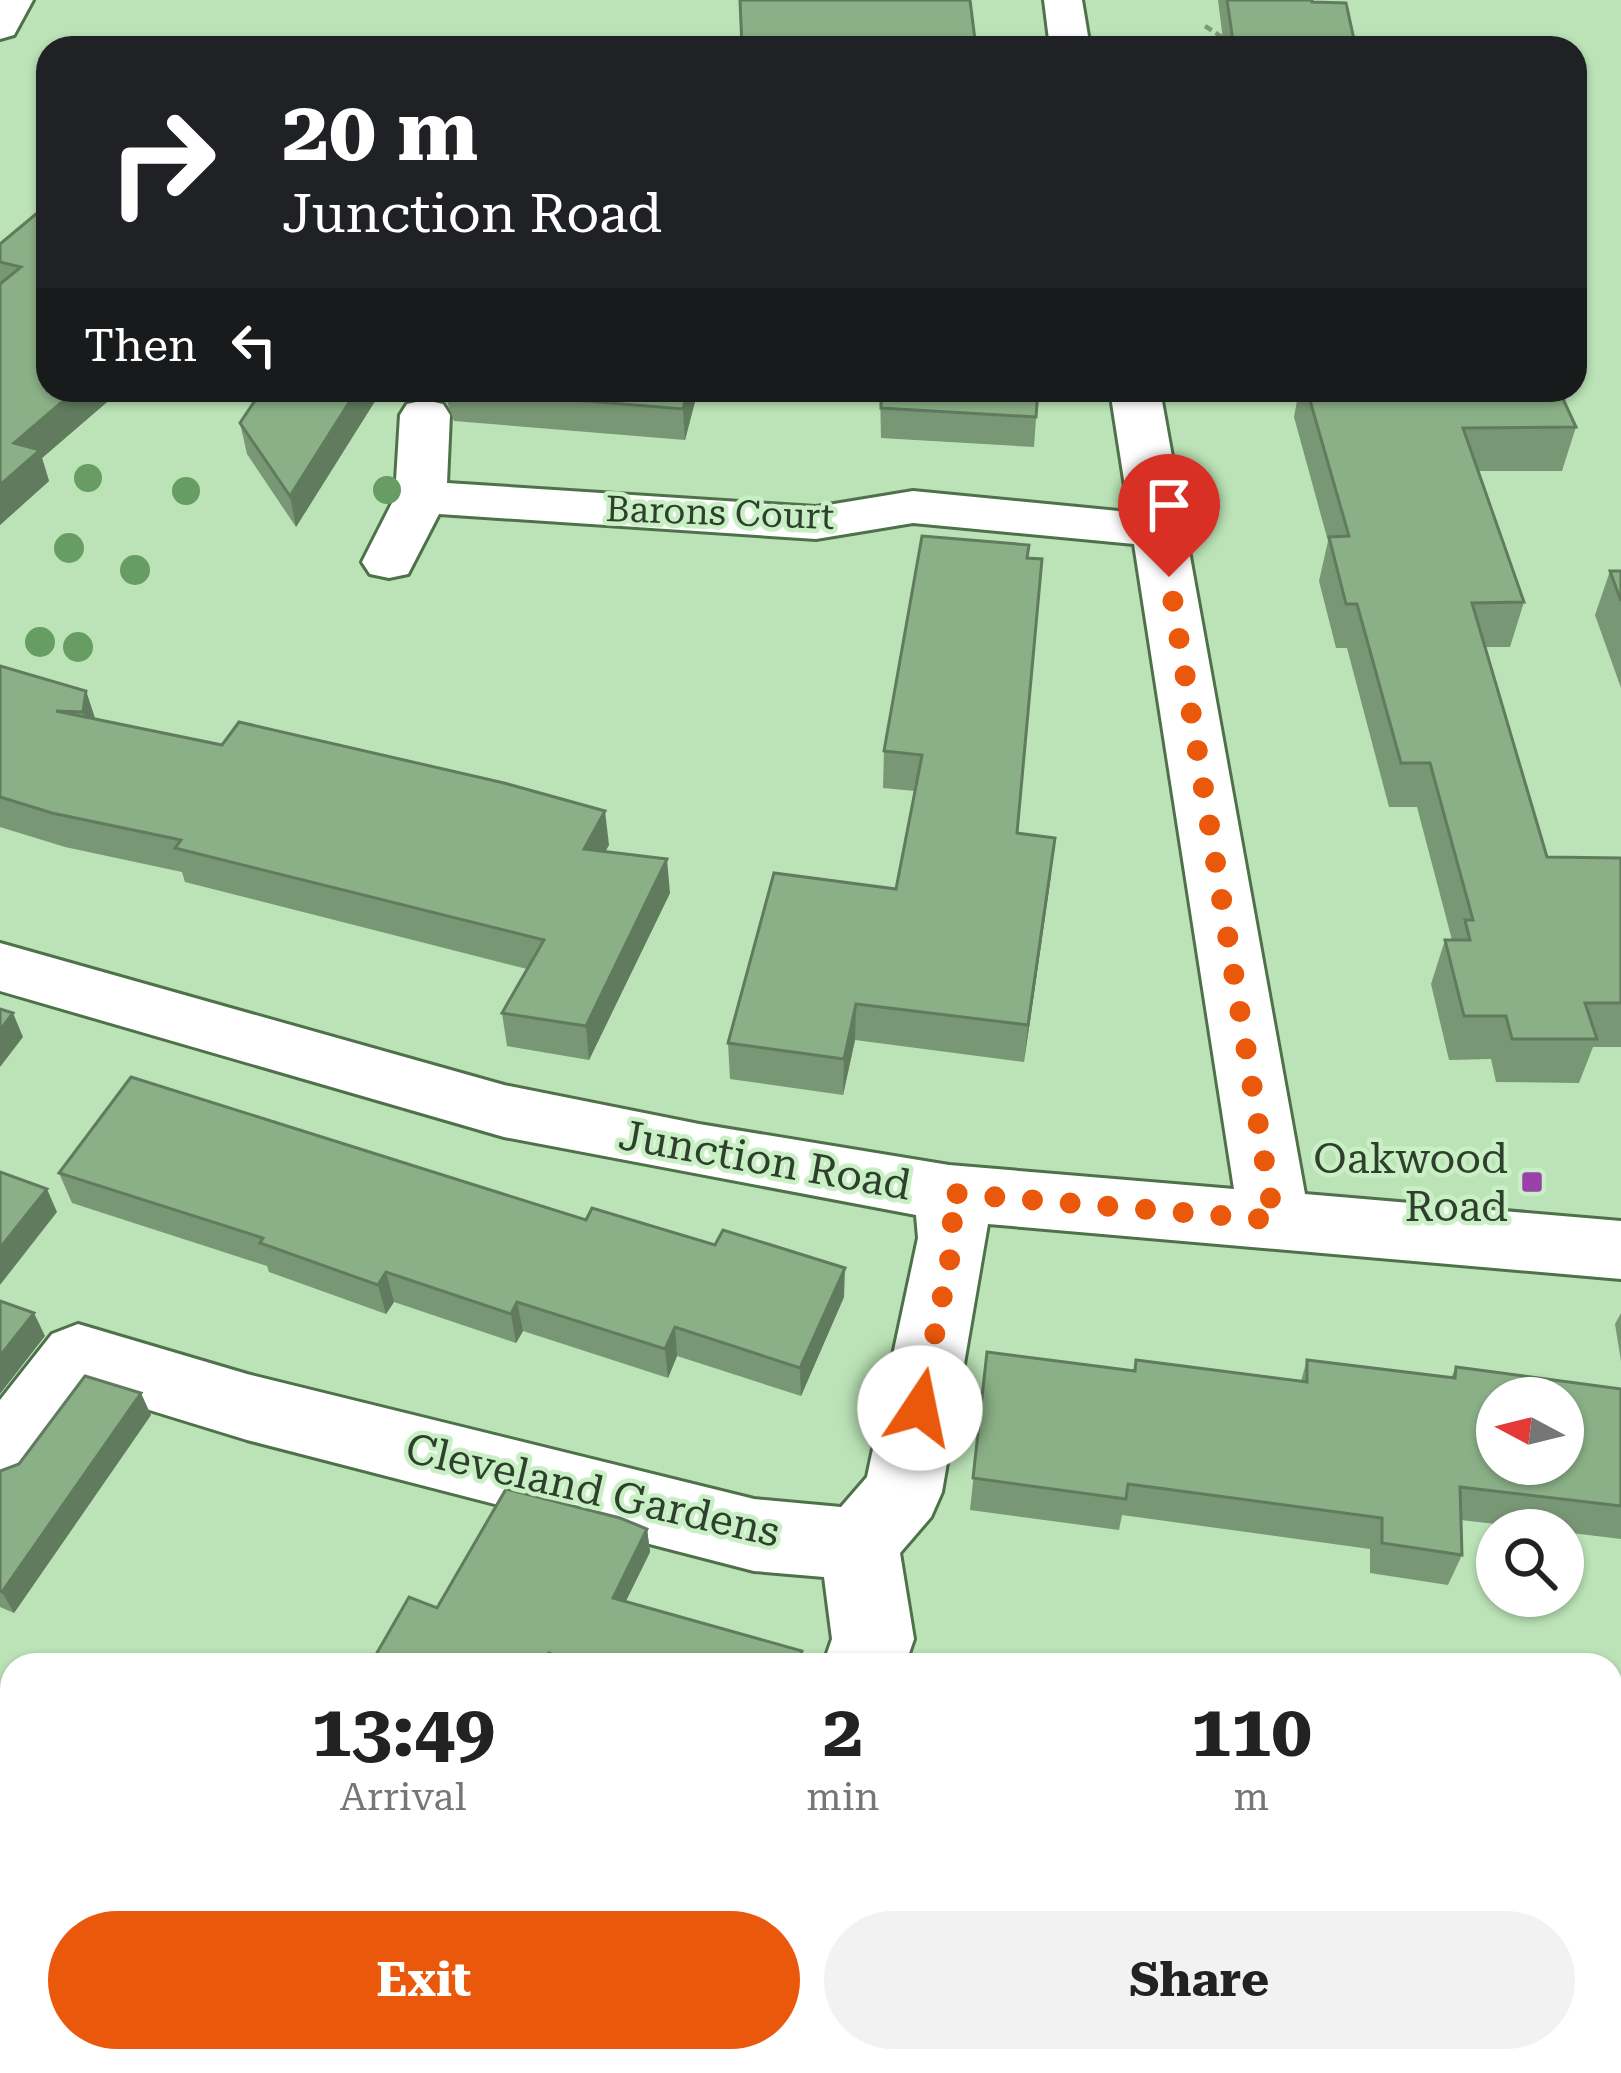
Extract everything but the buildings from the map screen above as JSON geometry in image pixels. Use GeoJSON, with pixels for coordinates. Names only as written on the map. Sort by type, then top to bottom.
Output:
{"type":"FeatureCollection","features":[{"type":"Feature","properties":{"kind":"street"},"geometry":{"type":"LineString","coordinates":[[0,27],[14,0]]}},
{"type":"Feature","properties":{"kind":"street"},"geometry":{"type":"LineString","coordinates":[[1063,0],[1068,36]]}},
{"type":"Feature","properties":{"kind":"street"},"geometry":{"type":"LineString","coordinates":[[1137,402],[1274,1220]]}},
{"type":"Feature","properties":{"kind":"street"},"geometry":{"type":"LineString","coordinates":[[388,562],[421,497],[425,415]]}},
{"type":"Feature","properties":{"kind":"street","name":"Barons Court"},"geometry":{"type":"LineString","coordinates":[[421,497],[816,523],[913,507],[1161,531]]}},
{"type":"Feature","properties":{"kind":"street","name":"Junction Road"},"geometry":{"type":"LineString","coordinates":[[0,967],[504,1111],[699,1151],[949,1193],[1621,1250]]}},
{"type":"Feature","properties":{"kind":"street"},"geometry":{"type":"LineString","coordinates":[[868,1653],[873,1639],[859,1544],[903,1492],[954,1238],[949,1193]]}},
{"type":"Feature","properties":{"kind":"street","name":"Cleveland Gardens"},"geometry":{"type":"LineString","coordinates":[[0,1459],[78,1356],[754,1534],[859,1544]]}},
{"type":"Feature","properties":{"kind":"path"},"geometry":{"type":"LineString","coordinates":[[1205,26],[1220,36]]}},
{"type":"Feature","properties":{"kind":"place","name":"Oakwood Road"},"geometry":{"type":"Point","coordinates":[1532,1182]}},
{"type":"Feature","properties":{"kind":"route"},"geometry":{"type":"LineString","coordinates":[[920,1408],[954,1238],[949,1193],[1274,1220],[1169,577]]}}]}
